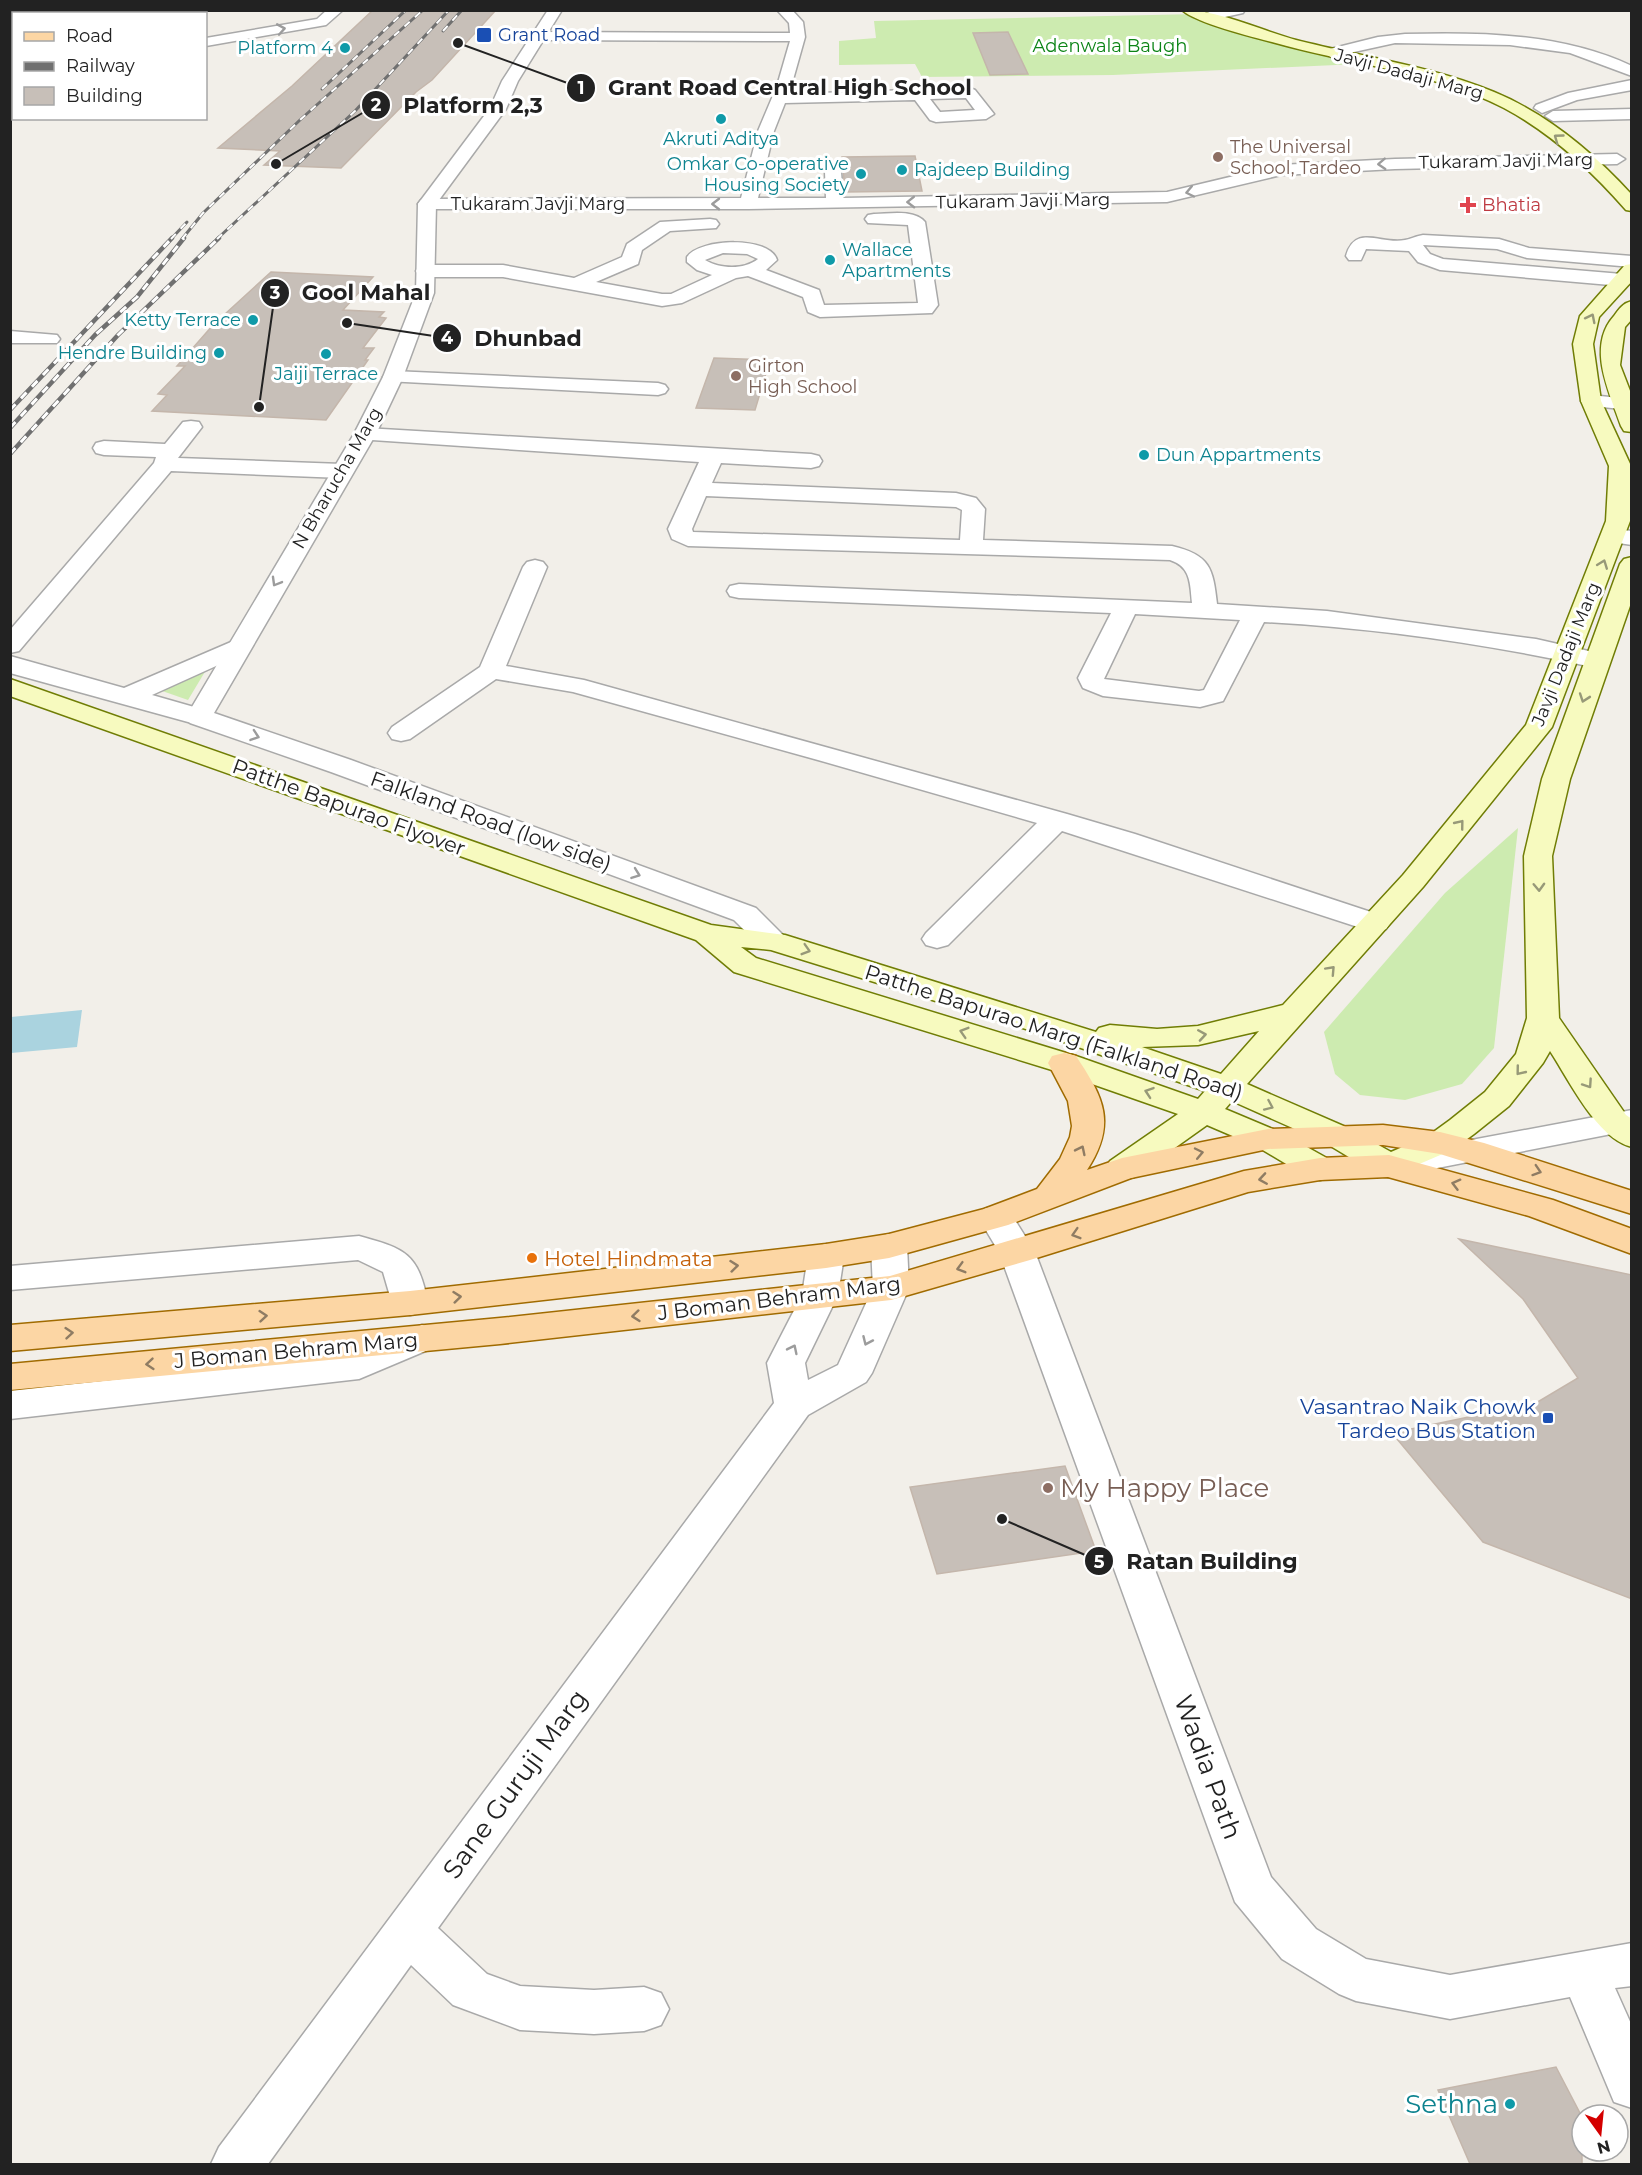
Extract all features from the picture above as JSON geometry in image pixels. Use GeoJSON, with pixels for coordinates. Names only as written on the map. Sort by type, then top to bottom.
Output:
{"type":"FeatureCollection","features":[{"type":"Feature","properties":{"kind":"main road","name":"Javji Dadaji Marg"},"geometry":{"type":"LineString","coordinates":[[1189,10],[1223,13],[1355,48],[1457,71],[1513,90],[1580,134]]}},
{"type":"Feature","properties":{"kind":"main road","name":"Javji Dadaji Marg"},"geometry":{"type":"LineString","coordinates":[[1223,13],[1332,53],[1454,82],[1490,96],[1528,116],[1587,160],[1632,206]]}},
{"type":"Feature","properties":{"kind":"main road"},"geometry":{"type":"LineString","coordinates":[[1614,152],[1632,172]]}},
{"type":"Feature","properties":{"kind":"main road","name":"Javji Dadaji Marg"},"geometry":{"type":"LineString","coordinates":[[1122,1169],[1204,1112],[1291,1013],[1413,881],[1539,727],[1592,592],[1622,537],[1618,521],[1626,466],[1591,401],[1583,344],[1590,316],[1628,270]]}},
{"type":"Feature","properties":{"kind":"main road"},"geometry":{"type":"LineString","coordinates":[[1632,307],[1615,326],[1610,365],[1632,426]]}},
{"type":"Feature","properties":{"kind":"main road"},"geometry":{"type":"LineString","coordinates":[[1583,344],[1613,346]]}},
{"type":"Feature","properties":{"kind":"main road","name":"Javji Dadaji Marg"},"geometry":{"type":"LineString","coordinates":[[1389,1166],[1440,1143],[1497,1099],[1532,1056],[1543,1018],[1538,856],[1556,779],[1632,564]]}},
{"type":"Feature","properties":{"kind":"main road"},"geometry":{"type":"LineString","coordinates":[[1592,592],[1620,596]]}},
{"type":"Feature","properties":{"kind":"main road","name":"Patthe Bapurao Flyover"},"geometry":{"type":"LineString","coordinates":[[10,687],[698,930]]}},
{"type":"Feature","properties":{"kind":"main road","name":"Patthe Bapurao Marg (Falkland Road)"},"geometry":{"type":"LineString","coordinates":[[698,930],[774,940],[1040,1023],[1227,1087],[1336,1135],[1389,1166]]}},
{"type":"Feature","properties":{"kind":"main road","name":"Patthe Bapurao Marg (Falkland Road)"},"geometry":{"type":"LineString","coordinates":[[698,930],[745,965],[1064,1063],[1204,1112],[1268,1139],[1320,1169]]}},
{"type":"Feature","properties":{"kind":"main road"},"geometry":{"type":"LineString","coordinates":[[1040,1023],[1104,1034],[1146,1038],[1185,1037],[1223,1031],[1291,1013]]}},
{"type":"Feature","properties":{"kind":"main road"},"geometry":{"type":"LineString","coordinates":[[1543,1018],[1626,1126]]}},
{"type":"Feature","properties":{"kind":"main road"},"geometry":{"type":"LineString","coordinates":[[1048,1198],[1083,1148],[1088,1132],[1088,1114],[1077,1084],[1064,1063]]}},
{"type":"Feature","properties":{"kind":"main road","name":"J Boman Behram Marg"},"geometry":{"type":"LineString","coordinates":[[10,1377],[423,1338],[891,1288],[1006,1235],[1048,1198],[1122,1169],[1268,1139],[1383,1135],[1440,1143],[1472,1151],[1632,1203]]}},
{"type":"Feature","properties":{"kind":"main road","name":"J Boman Behram Marg"},"geometry":{"type":"LineString","coordinates":[[10,1338],[410,1303],[826,1256],[889,1246],[1006,1235],[1244,1182],[1320,1169],[1389,1166],[1541,1208],[1632,1242]]}},
{"type":"Feature","properties":{"kind":"street"},"geometry":{"type":"LineString","coordinates":[[207,42],[321,22],[336,10]]}},
{"type":"Feature","properties":{"kind":"street"},"geometry":{"type":"LineString","coordinates":[[427,204],[498,109],[510,81],[555,10]]}},
{"type":"Feature","properties":{"kind":"street"},"geometry":{"type":"LineString","coordinates":[[748,204],[766,131],[779,99],[798,37],[796,22],[784,10]]}},
{"type":"Feature","properties":{"kind":"street"},"geometry":{"type":"LineString","coordinates":[[538,36],[798,37]]}},
{"type":"Feature","properties":{"kind":"street"},"geometry":{"type":"LineString","coordinates":[[1332,53],[1384,40],[1540,42],[1588,52],[1632,72]]}},
{"type":"Feature","properties":{"kind":"street"},"geometry":{"type":"LineString","coordinates":[[1547,112],[1573,96],[1632,85]]}},
{"type":"Feature","properties":{"kind":"street"},"geometry":{"type":"LineString","coordinates":[[779,99],[919,95]]}},
{"type":"Feature","properties":{"kind":"street"},"geometry":{"type":"LineString","coordinates":[[1547,112],[1632,114]]}},
{"type":"Feature","properties":{"kind":"street","name":"Tukaram Javji Marg"},"geometry":{"type":"LineString","coordinates":[[427,204],[748,204],[786,215],[835,199],[890,213],[1167,197],[1280,170],[1395,164],[1587,160],[1614,152]]}},
{"type":"Feature","properties":{"kind":"street"},"geometry":{"type":"LineString","coordinates":[[748,204],[770,195],[835,199],[833,172]]}},
{"type":"Feature","properties":{"kind":"street"},"geometry":{"type":"LineString","coordinates":[[754,175],[765,177],[766,192],[770,195]]}},
{"type":"Feature","properties":{"kind":"street","name":"N Bharucha Marg"},"geometry":{"type":"LineString","coordinates":[[199,717],[365,434],[393,377],[425,293],[427,204]]}},
{"type":"Feature","properties":{"kind":"street"},"geometry":{"type":"LineString","coordinates":[[845,293],[905,290],[890,213]]}},
{"type":"Feature","properties":{"kind":"street"},"geometry":{"type":"LineString","coordinates":[[740,234],[696,257],[696,262],[712,270],[742,270],[812,294],[815,308],[820,311],[925,309],[928,305],[916,222],[890,213],[786,215]]}},
{"type":"Feature","properties":{"kind":"street"},"geometry":{"type":"LineString","coordinates":[[425,271],[503,271],[575,285],[655,300],[669,300],[742,270],[764,265],[768,260],[740,234],[666,226],[633,248],[631,261],[575,285]]}},
{"type":"Feature","properties":{"kind":"street"},"geometry":{"type":"LineString","coordinates":[[1414,246],[1413,242],[1423,240],[1493,244],[1527,253],[1628,270]]}},
{"type":"Feature","properties":{"kind":"street"},"geometry":{"type":"LineString","coordinates":[[1355,256],[1358,245],[1363,243],[1414,246],[1430,262],[1454,267],[1628,270]]}},
{"type":"Feature","properties":{"kind":"street"},"geometry":{"type":"LineString","coordinates":[[794,276],[826,287]]}},
{"type":"Feature","properties":{"kind":"street"},"geometry":{"type":"LineString","coordinates":[[10,337],[50,339]]}},
{"type":"Feature","properties":{"kind":"street"},"geometry":{"type":"LineString","coordinates":[[393,377],[658,389]]}},
{"type":"Feature","properties":{"kind":"street"},"geometry":{"type":"LineString","coordinates":[[1591,401],[1622,403]]}},
{"type":"Feature","properties":{"kind":"street"},"geometry":{"type":"LineString","coordinates":[[10,646],[191,428]]}},
{"type":"Feature","properties":{"kind":"street"},"geometry":{"type":"LineString","coordinates":[[365,434],[811,461]]}},
{"type":"Feature","properties":{"kind":"street"},"geometry":{"type":"LineString","coordinates":[[104,448],[168,457],[342,471]]}},
{"type":"Feature","properties":{"kind":"street"},"geometry":{"type":"LineString","coordinates":[[713,456],[680,529],[680,534],[688,539],[971,549],[1172,553],[1189,557],[1199,567],[1205,610]]}},
{"type":"Feature","properties":{"kind":"street"},"geometry":{"type":"LineString","coordinates":[[698,489],[956,500],[968,503],[974,509],[971,549]]}},
{"type":"Feature","properties":{"kind":"street"},"geometry":{"type":"LineString","coordinates":[[401,733],[491,671],[535,567]]}},
{"type":"Feature","properties":{"kind":"street"},"geometry":{"type":"LineString","coordinates":[[739,591],[1127,606],[1328,618],[1536,647],[1597,660]]}},
{"type":"Feature","properties":{"kind":"street"},"geometry":{"type":"LineString","coordinates":[[1127,606],[1091,678],[1092,683],[1103,688],[1200,699],[1214,695],[1256,613]]}},
{"type":"Feature","properties":{"kind":"street"},"geometry":{"type":"LineString","coordinates":[[128,696],[238,647]]}},
{"type":"Feature","properties":{"kind":"street","name":"Falkland Road (low side)"},"geometry":{"type":"LineString","coordinates":[[10,664],[41,675],[128,696],[199,717],[341,766],[745,914],[774,940]]}},
{"type":"Feature","properties":{"kind":"street"},"geometry":{"type":"LineString","coordinates":[[491,671],[575,685],[664,708],[1058,820],[1374,923]]}},
{"type":"Feature","properties":{"kind":"street"},"geometry":{"type":"LineString","coordinates":[[937,939],[1058,820]]}},
{"type":"Feature","properties":{"kind":"street"},"geometry":{"type":"LineString","coordinates":[[1389,1166],[1626,1126]]}},
{"type":"Feature","properties":{"kind":"street","name":"Wadia Path"},"geometry":{"type":"LineString","coordinates":[[1006,1235],[1252,1888],[1299,1944],[1356,1979],[1450,1997],[1632,1964]]}},
{"type":"Feature","properties":{"kind":"street"},"geometry":{"type":"LineString","coordinates":[[889,1246],[891,1288]]}},
{"type":"Feature","properties":{"kind":"street"},"geometry":{"type":"LineString","coordinates":[[10,1278],[358,1248],[391,1257],[405,1277],[410,1303]]}},
{"type":"Feature","properties":{"kind":"street"},"geometry":{"type":"LineString","coordinates":[[794,1405],[786,1363],[820,1295],[826,1256]]}},
{"type":"Feature","properties":{"kind":"street","name":"Sane Guruji Marg"},"geometry":{"type":"LineString","coordinates":[[237,2164],[794,1405],[853,1373],[891,1288]]}},
{"type":"Feature","properties":{"kind":"street"},"geometry":{"type":"LineString","coordinates":[[10,1405],[359,1366],[423,1338]]}},
{"type":"Feature","properties":{"kind":"street"},"geometry":{"type":"LineString","coordinates":[[408,1930],[470,1990],[520,2008],[594,2012],[644,2009]]}},
{"type":"Feature","properties":{"kind":"street"},"geometry":{"type":"LineString","coordinates":[[1584,1972],[1632,2085]]}},
{"type":"Feature","properties":{"kind":"green space","name":"Adenwala Baugh"},"geometry":{"type":"Polygon","coordinates":[[[1197,14],[1380,63],[1113,75],[922,77],[915,64],[839,65],[839,41],[876,38],[874,21],[1197,14]]]}},
{"type":"Feature","properties":{"kind":"green space"},"geometry":{"type":"Polygon","coordinates":[[[209,665],[188,700],[145,685],[209,665]]]}},
{"type":"Feature","properties":{"kind":"green space"},"geometry":{"type":"Polygon","coordinates":[[[1518,828],[1494,1048],[1462,1084],[1405,1100],[1360,1095],[1335,1074],[1324,1032],[1445,893],[1518,828]]]}},
{"type":"Feature","properties":{"kind":"water"},"geometry":{"type":"Polygon","coordinates":[[[82,1010],[77,1047],[11,1053],[11,1017],[82,1010]]]}},
{"type":"Feature","properties":{"kind":"building"},"geometry":{"type":"Polygon","coordinates":[[[373,10],[496,10],[432,80],[416,92],[341,168],[264,165],[280,151],[218,148],[292,86],[373,10]]]}},
{"type":"Feature","properties":{"kind":"building","name":"Adenwala Baugh"},"geometry":{"type":"Polygon","coordinates":[[[1008,32],[1028,74],[990,75],[973,33],[1008,32]]]}},
{"type":"Feature","properties":{"kind":"building"},"geometry":{"type":"Polygon","coordinates":[[[915,156],[922,191],[845,192],[842,157],[915,156]]]}},
{"type":"Feature","properties":{"kind":"building"},"geometry":{"type":"Polygon","coordinates":[[[271,272],[373,277],[343,310],[384,312],[379,317],[386,318],[363,348],[374,348],[365,360],[368,360],[326,420],[152,411],[167,395],[158,394],[185,366],[177,366],[213,325],[271,272]]]}},
{"type":"Feature","properties":{"kind":"building","name":"Girton High School"},"geometry":{"type":"Polygon","coordinates":[[[714,358],[770,360],[755,410],[696,408],[714,358]]]}},
{"type":"Feature","properties":{"kind":"building","name":"Vasantrao Naik Chowk Tardeo Bus Station"},"geometry":{"type":"Polygon","coordinates":[[[1459,1239],[1632,1275],[1632,1599],[1483,1542],[1392,1433],[1536,1403],[1578,1378],[1523,1299],[1459,1239]]]}},
{"type":"Feature","properties":{"kind":"building"},"geometry":{"type":"Polygon","coordinates":[[[1065,1466],[1096,1551],[937,1574],[910,1487],[1065,1466]]]}},
{"type":"Feature","properties":{"kind":"building","name":"Sethna"},"geometry":{"type":"Polygon","coordinates":[[[1556,2067],[1575,2103],[1570,2103],[1570,2163],[1582,2164],[1470,2164],[1438,2090],[1556,2067]]]}},
{"type":"Feature","properties":{"kind":"railway"},"geometry":{"type":"LineString","coordinates":[[322,89],[406,10]]}},
{"type":"Feature","properties":{"kind":"railway"},"geometry":{"type":"LineString","coordinates":[[182,239],[203,213],[301,119],[423,10]]}},
{"type":"Feature","properties":{"kind":"railway"},"geometry":{"type":"LineString","coordinates":[[217,239],[355,111],[449,10]]}},
{"type":"Feature","properties":{"kind":"railway"},"geometry":{"type":"LineString","coordinates":[[443,31],[462,10]]}},
{"type":"Feature","properties":{"kind":"railway"},"geometry":{"type":"LineString","coordinates":[[171,239],[187,222]]}},
{"type":"Feature","properties":{"kind":"railway"},"geometry":{"type":"LineString","coordinates":[[10,410],[172,238]]}},
{"type":"Feature","properties":{"kind":"railway"},"geometry":{"type":"LineString","coordinates":[[10,428],[95,335],[137,297],[184,238]]}},
{"type":"Feature","properties":{"kind":"railway"},"geometry":{"type":"LineString","coordinates":[[10,454],[118,335],[219,238]]}},
{"type":"Feature","properties":{"kind":"place","name":"Grant Road"},"geometry":{"type":"Point","coordinates":[484,35]}},
{"type":"Feature","properties":{"kind":"place","name":"Grant Road Central High School"},"geometry":{"type":"Point","coordinates":[458,43]}},
{"type":"Feature","properties":{"kind":"place","name":"Platform 4"},"geometry":{"type":"Point","coordinates":[345,48]}},
{"type":"Feature","properties":{"kind":"place","name":"Akruti Aditya"},"geometry":{"type":"Point","coordinates":[721,119]}},
{"type":"Feature","properties":{"kind":"place","name":"The Universal School, Tardeo"},"geometry":{"type":"Point","coordinates":[1218,157]}},
{"type":"Feature","properties":{"kind":"place","name":"Platform 2,3"},"geometry":{"type":"Point","coordinates":[276,164]}},
{"type":"Feature","properties":{"kind":"place","name":"Rajdeep Building"},"geometry":{"type":"Point","coordinates":[902,170]}},
{"type":"Feature","properties":{"kind":"place","name":"Omkar Co-operative Housing Society"},"geometry":{"type":"Point","coordinates":[861,174]}},
{"type":"Feature","properties":{"kind":"place","name":"Bhatia"},"geometry":{"type":"Point","coordinates":[1468,205]}},
{"type":"Feature","properties":{"kind":"place","name":"Wallace Apartments"},"geometry":{"type":"Point","coordinates":[830,260]}},
{"type":"Feature","properties":{"kind":"place","name":"Ketty Terrace"},"geometry":{"type":"Point","coordinates":[253,320]}},
{"type":"Feature","properties":{"kind":"place","name":"Dhunbad"},"geometry":{"type":"Point","coordinates":[347,323]}},
{"type":"Feature","properties":{"kind":"place","name":"Hendre Building"},"geometry":{"type":"Point","coordinates":[219,353]}},
{"type":"Feature","properties":{"kind":"place","name":"Jaiji Terrace"},"geometry":{"type":"Point","coordinates":[326,354]}},
{"type":"Feature","properties":{"kind":"place","name":"Girton High School"},"geometry":{"type":"Point","coordinates":[736,376]}},
{"type":"Feature","properties":{"kind":"place","name":"Gool Mahal"},"geometry":{"type":"Point","coordinates":[259,407]}},
{"type":"Feature","properties":{"kind":"place","name":"Dun Appartments"},"geometry":{"type":"Point","coordinates":[1144,455]}},
{"type":"Feature","properties":{"kind":"place","name":"Hotel Hindmata"},"geometry":{"type":"Point","coordinates":[532,1258]}},
{"type":"Feature","properties":{"kind":"place","name":"Vasantrao Naik Chowk Tardeo Bus Station"},"geometry":{"type":"Point","coordinates":[1548,1418]}},
{"type":"Feature","properties":{"kind":"place","name":"My Happy Place"},"geometry":{"type":"Point","coordinates":[1048,1488]}},
{"type":"Feature","properties":{"kind":"place","name":"Ratan Building"},"geometry":{"type":"Point","coordinates":[1002,1519]}},
{"type":"Feature","properties":{"kind":"place","name":"Sethna"},"geometry":{"type":"Point","coordinates":[1510,2104]}}]}
